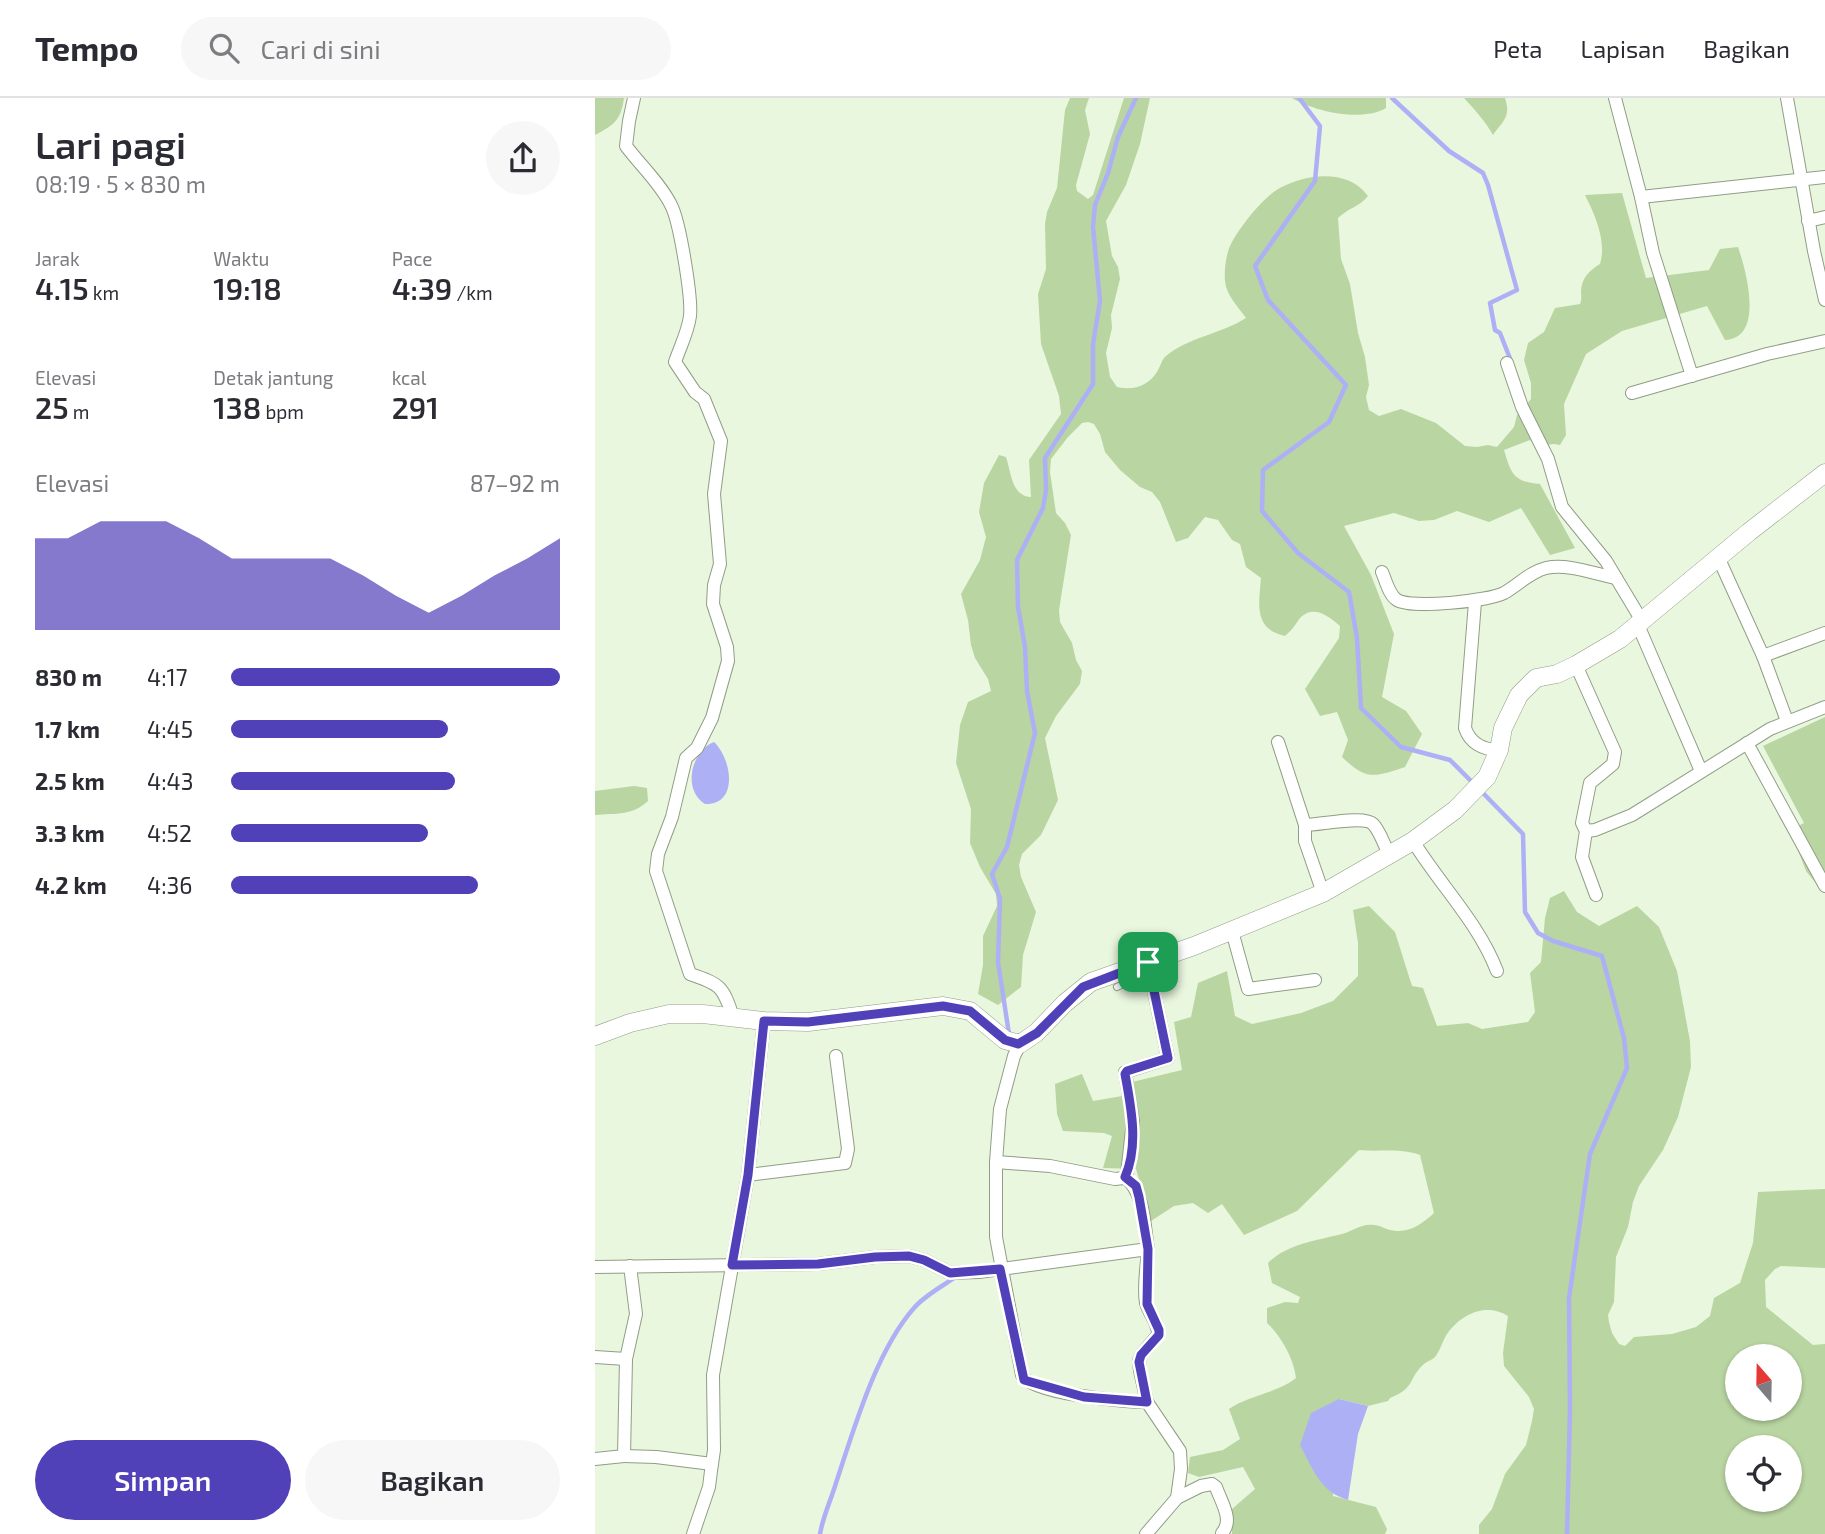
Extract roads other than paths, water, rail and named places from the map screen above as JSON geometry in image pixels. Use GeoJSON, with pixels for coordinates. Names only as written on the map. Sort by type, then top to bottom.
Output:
{"type":"FeatureCollection","features":[{"type":"Feature","properties":{"kind":"street"},"geometry":{"type":"LineString","coordinates":[[634,98],[626,146],[640,165],[649,172],[671,204],[680,231],[690,314],[675,362],[695,392],[704,400],[721,441],[714,494],[720,564],[714,585],[713,604],[727,647],[728,661],[712,718],[697,748],[686,758],[672,817],[657,854],[656,871],[690,974],[719,985],[727,998],[733,1017]]}},
{"type":"Feature","properties":{"kind":"street"},"geometry":{"type":"LineString","coordinates":[[1615,98],[1653,253],[1692,376]]}},
{"type":"Feature","properties":{"kind":"street"},"geometry":{"type":"LineString","coordinates":[[1787,98],[1825,300]]}},
{"type":"Feature","properties":{"kind":"street"},"geometry":{"type":"LineString","coordinates":[[1641,197],[1825,177]]}},
{"type":"Feature","properties":{"kind":"street"},"geometry":{"type":"LineString","coordinates":[[1808,220],[1825,217]]}},
{"type":"Feature","properties":{"kind":"street"},"geometry":{"type":"LineString","coordinates":[[1632,393],[1767,354],[1825,341]]}},
{"type":"Feature","properties":{"kind":"street"},"geometry":{"type":"LineString","coordinates":[[1507,363],[1522,407],[1548,459],[1562,507],[1606,561],[1640,623],[1701,771]]}},
{"type":"Feature","properties":{"kind":"street"},"geometry":{"type":"LineString","coordinates":[[1015,1043],[1037,1033],[1083,987],[1232,931],[1323,893],[1413,841],[1455,810],[1487,777],[1499,750],[1503,728],[1519,695],[1536,678],[1557,674],[1576,665],[1640,623],[1718,557],[1825,473]]}},
{"type":"Feature","properties":{"kind":"street"},"geometry":{"type":"LineString","coordinates":[[1718,557],[1762,656],[1787,721]]}},
{"type":"Feature","properties":{"kind":"street"},"geometry":{"type":"LineString","coordinates":[[1382,572],[1392,595],[1399,602],[1416,604],[1475,601],[1504,593],[1536,572],[1548,568],[1616,578]]}},
{"type":"Feature","properties":{"kind":"street"},"geometry":{"type":"LineString","coordinates":[[1475,601],[1465,728],[1468,737],[1475,744],[1494,751],[1499,750]]}},
{"type":"Feature","properties":{"kind":"street"},"geometry":{"type":"LineString","coordinates":[[1762,656],[1825,633]]}},
{"type":"Feature","properties":{"kind":"street"},"geometry":{"type":"LineString","coordinates":[[1576,665],[1615,752],[1613,764],[1590,783],[1582,824],[1586,831],[1582,857],[1596,895]]}},
{"type":"Feature","properties":{"kind":"street"},"geometry":{"type":"LineString","coordinates":[[1586,831],[1632,815],[1747,743],[1787,721],[1825,707]]}},
{"type":"Feature","properties":{"kind":"street"},"geometry":{"type":"LineString","coordinates":[[1278,741],[1305,825],[1305,841],[1323,893]]}},
{"type":"Feature","properties":{"kind":"street"},"geometry":{"type":"LineString","coordinates":[[1747,743],[1825,886]]}},
{"type":"Feature","properties":{"kind":"street"},"geometry":{"type":"LineString","coordinates":[[1305,825],[1364,819],[1373,824],[1389,854]]}},
{"type":"Feature","properties":{"kind":"street"},"geometry":{"type":"LineString","coordinates":[[1413,841],[1431,871],[1478,931],[1497,971]]}},
{"type":"Feature","properties":{"kind":"street"},"geometry":{"type":"LineString","coordinates":[[1232,931],[1248,989],[1315,980]]}},
{"type":"Feature","properties":{"kind":"street"},"geometry":{"type":"LineString","coordinates":[[1125,1177],[1133,1121],[1125,1072],[1168,1058],[1144,964]]}},
{"type":"Feature","properties":{"kind":"street"},"geometry":{"type":"LineString","coordinates":[[595,1036],[631,1023],[669,1014],[808,1022],[943,1006],[970,1011],[1015,1043]]}},
{"type":"Feature","properties":{"kind":"street"},"geometry":{"type":"LineString","coordinates":[[693,1534],[709,1487],[714,1450],[713,1375],[748,1175],[764,1021]]}},
{"type":"Feature","properties":{"kind":"street"},"geometry":{"type":"LineString","coordinates":[[1015,1043],[1002,1098],[996,1163],[996,1237],[1000,1269],[1024,1380],[1084,1397],[1141,1402]]}},
{"type":"Feature","properties":{"kind":"street"},"geometry":{"type":"LineString","coordinates":[[748,1175],[845,1163],[848,1149],[836,1056]]}},
{"type":"Feature","properties":{"kind":"street"},"geometry":{"type":"LineString","coordinates":[[996,1163],[1050,1166],[1115,1179],[1125,1177]]}},
{"type":"Feature","properties":{"kind":"street"},"geometry":{"type":"LineString","coordinates":[[1125,1177],[1136,1186],[1139,1197],[1148,1249],[1147,1304],[1159,1330],[1159,1335],[1141,1355],[1139,1362],[1141,1402],[1181,1455],[1177,1498]]}},
{"type":"Feature","properties":{"kind":"street"},"geometry":{"type":"LineString","coordinates":[[595,1267],[818,1264],[909,1256],[950,1273],[1148,1249]]}},
{"type":"Feature","properties":{"kind":"street"},"geometry":{"type":"LineString","coordinates":[[625,1456],[626,1359],[636,1314],[630,1266]]}},
{"type":"Feature","properties":{"kind":"street"},"geometry":{"type":"LineString","coordinates":[[595,1357],[626,1359]]}},
{"type":"Feature","properties":{"kind":"street"},"geometry":{"type":"LineString","coordinates":[[595,1459],[656,1457],[712,1464]]}},
{"type":"Feature","properties":{"kind":"street"},"geometry":{"type":"LineString","coordinates":[[1146,1534],[1177,1498],[1201,1486],[1212,1484],[1227,1518],[1227,1528],[1222,1533]]}},
{"type":"Feature","properties":{"kind":"lane"},"geometry":{"type":"LineString","coordinates":[[1117,987],[1142,975],[1144,964]]}},
{"type":"Feature","properties":{"kind":"water"},"geometry":{"type":"Polygon","coordinates":[[[714,742],[728,769],[728,789],[716,802],[705,804],[693,790],[692,771],[700,754],[714,742]]]}},
{"type":"Feature","properties":{"kind":"water"},"geometry":{"type":"Polygon","coordinates":[[[1339,1399],[1368,1406],[1358,1434],[1348,1500],[1324,1485],[1300,1445],[1311,1413],[1339,1399]]]}},
{"type":"Feature","properties":{"kind":"waterway"},"geometry":{"type":"LineString","coordinates":[[1009,1034],[998,962],[1000,899],[992,874],[1007,847],[1035,733],[1027,691],[1025,647],[1018,607],[1017,560],[1043,508],[1046,490],[1045,458],[1093,384],[1093,344],[1100,301],[1093,227],[1095,205],[1118,137],[1136,98]]}},
{"type":"Feature","properties":{"kind":"waterway"},"geometry":{"type":"LineString","coordinates":[[1299,98],[1320,126],[1315,181],[1255,266],[1268,300],[1346,385],[1329,422],[1263,470],[1262,511],[1298,553],[1349,592],[1357,638],[1361,708],[1401,747],[1450,760],[1475,785]]}},
{"type":"Feature","properties":{"kind":"waterway"},"geometry":{"type":"LineString","coordinates":[[1392,98],[1449,151],[1483,173],[1517,290],[1490,303],[1495,330],[1500,333],[1511,361]]}},
{"type":"Feature","properties":{"kind":"waterway"},"geometry":{"type":"LineString","coordinates":[[1481,791],[1523,834],[1525,912],[1538,933],[1553,941],[1602,956],[1624,1038],[1627,1068],[1590,1154],[1569,1298],[1567,1534]]}},
{"type":"Feature","properties":{"kind":"waterway"},"geometry":{"type":"LineString","coordinates":[[820,1534],[867,1391],[888,1346],[918,1303],[957,1276]]}}]}
